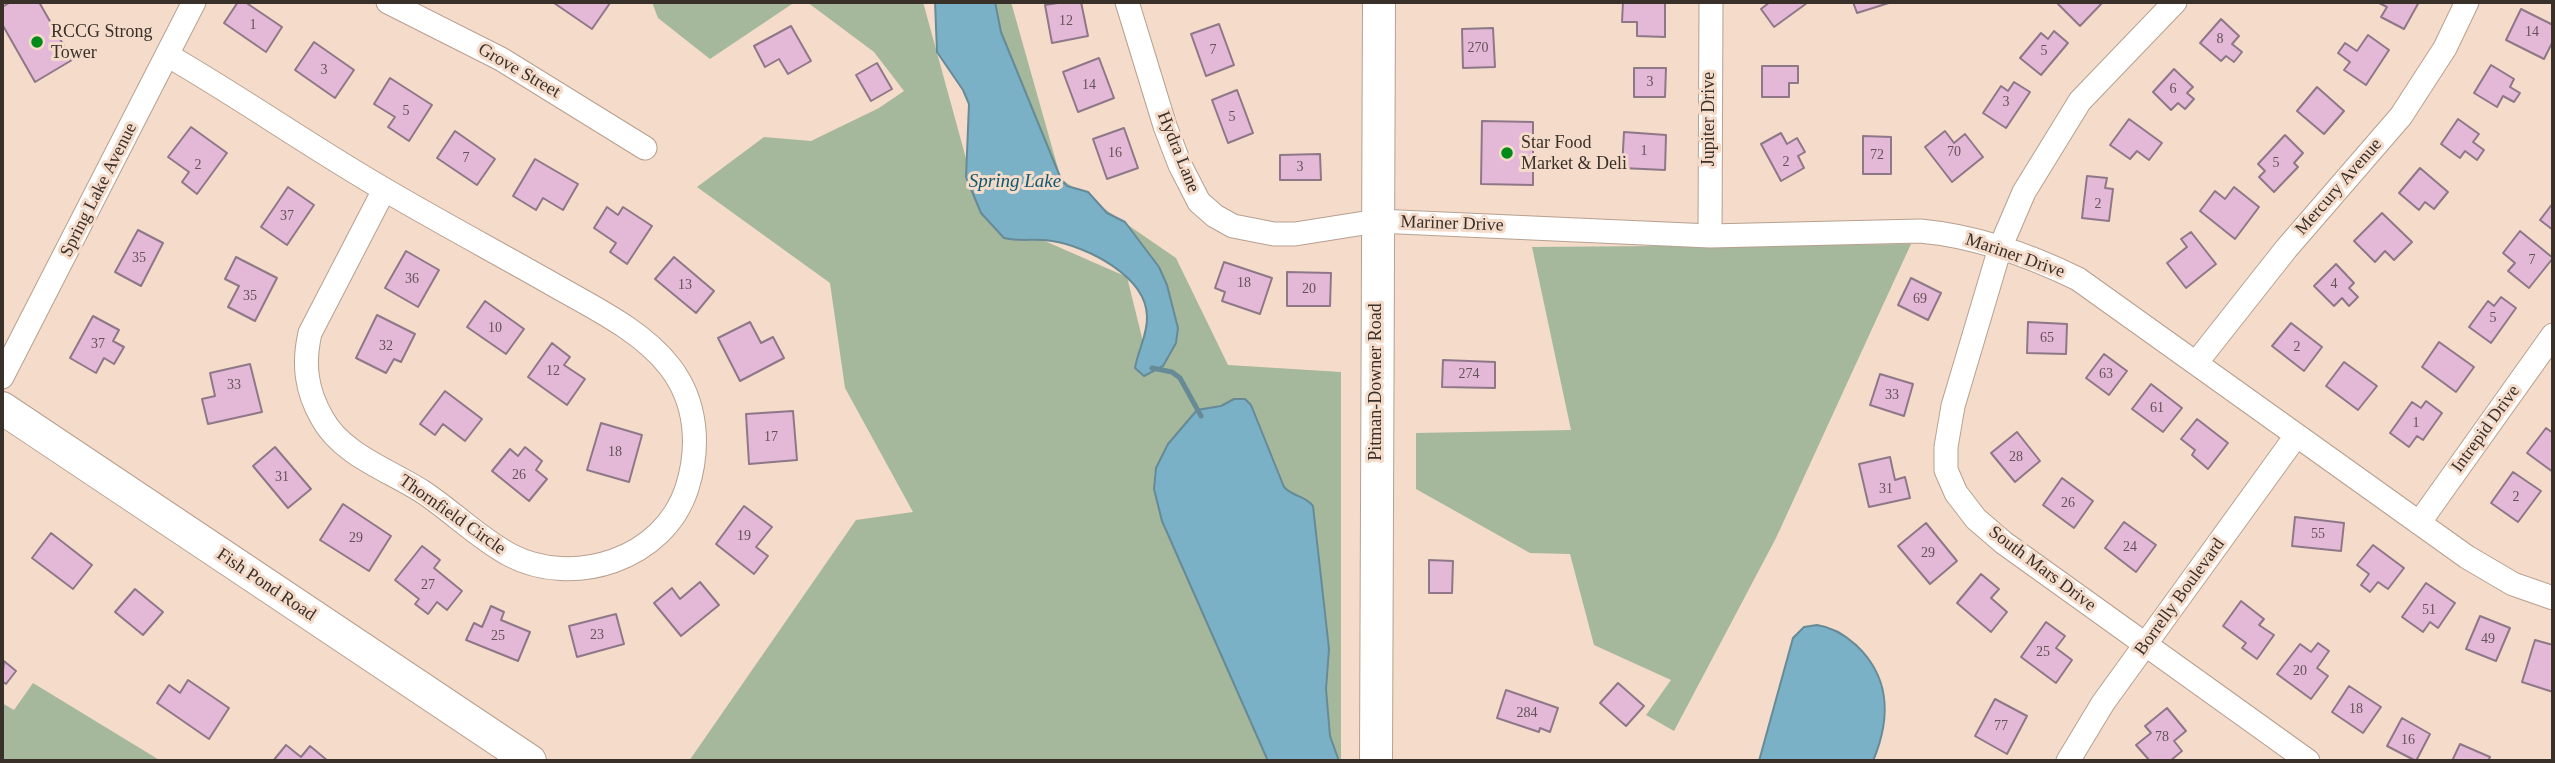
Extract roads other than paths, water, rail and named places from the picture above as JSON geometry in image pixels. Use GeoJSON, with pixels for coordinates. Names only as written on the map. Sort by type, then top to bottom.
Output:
{"type":"FeatureCollection","features":[{"type":"Feature","properties":{"kind":"street","name":"Spring Lake Avenue"},"geometry":{"type":"LineString","coordinates":[[2,377],[194,2]]}},
{"type":"Feature","properties":{"kind":"street","name":"Grove Street"},"geometry":{"type":"LineString","coordinates":[[388,2],[501,59],[645,148]]}},
{"type":"Feature","properties":{"kind":"street","name":"Hydra Lane"},"geometry":{"type":"LineString","coordinates":[[1127,2],[1172,146],[1199,202],[1215,216],[1233,226],[1274,234],[1315,233],[1377,221]]}},
{"type":"Feature","properties":{"kind":"street","name":"Pitman-Downer Road"},"geometry":{"type":"LineString","coordinates":[[1376,761],[1379,2]]}},
{"type":"Feature","properties":{"kind":"street","name":"Jupiter Drive"},"geometry":{"type":"LineString","coordinates":[[1710,236],[1711,2]]}},
{"type":"Feature","properties":{"kind":"street","name":"South Mars Drive"},"geometry":{"type":"LineString","coordinates":[[2175,2],[2080,101],[2024,192],[2000,248],[1953,406],[1946,447],[1946,470],[1956,493],[1976,519],[2004,544],[2308,761]]}},
{"type":"Feature","properties":{"kind":"street","name":"Mercury Avenue"},"geometry":{"type":"LineString","coordinates":[[2196,363],[2286,249],[2401,116],[2445,48],[2468,2]]}},
{"type":"Feature","properties":{"kind":"street","name":"Thornfield Circle"},"geometry":{"type":"LineString","coordinates":[[167,55],[384,190],[577,299],[644,341],[669,365],[687,397],[695,433],[694,450],[681,502],[666,524],[643,546],[630,555],[592,568],[552,569],[531,564],[494,545],[421,491],[352,450],[330,430],[308,384],[305,357],[310,333],[384,190]]}},
{"type":"Feature","properties":{"kind":"street","name":"Mariner Drive"},"geometry":{"type":"LineString","coordinates":[[1377,221],[1710,236],[1920,231],[1941,233],[2000,248],[2043,262],[2078,279],[2419,523],[2513,584],[2553,598]]}},
{"type":"Feature","properties":{"kind":"street","name":"Intrepid Drive"},"geometry":{"type":"LineString","coordinates":[[2419,523],[2553,335]]}},
{"type":"Feature","properties":{"kind":"street","name":"Fish Pond Road"},"geometry":{"type":"LineString","coordinates":[[2,408],[530,761]]}},
{"type":"Feature","properties":{"kind":"street","name":"Borrelly Boulevard"},"geometry":{"type":"LineString","coordinates":[[2068,761],[2145,645],[2296,436]]}},
{"type":"Feature","properties":{"kind":"water","name":"Spring Lake"},"geometry":{"type":"Polygon","coordinates":[[[935,2],[995,2],[1001,32],[1061,179],[1067,186],[1088,192],[1107,213],[1125,222],[1159,267],[1167,285],[1178,328],[1176,343],[1163,366],[1144,376],[1135,368],[1146,329],[1144,301],[1137,288],[1112,265],[1066,244],[1004,238],[981,213],[966,177],[969,104],[963,90],[937,52],[935,2]]]}},
{"type":"Feature","properties":{"kind":"water"},"geometry":{"type":"Polygon","coordinates":[[[1234,399],[1245,399],[1251,405],[1284,487],[1313,506],[1329,649],[1326,689],[1330,736],[1339,761],[1268,761],[1162,521],[1154,489],[1156,468],[1168,444],[1197,410],[1221,406],[1234,399]]]}},
{"type":"Feature","properties":{"kind":"water"},"geometry":{"type":"Polygon","coordinates":[[[1817,625],[1833,630],[1852,641],[1868,658],[1882,685],[1885,714],[1873,761],[1759,761],[1793,638],[1804,627],[1817,625]]]}},
{"type":"Feature","properties":{"kind":"waterway"},"geometry":{"type":"LineString","coordinates":[[1152,368],[1172,372],[1180,378],[1201,416]]}},
{"type":"Feature","properties":{"kind":"place","name":"RCCG Strong Tower"},"geometry":{"type":"Point","coordinates":[37,42]}},
{"type":"Feature","properties":{"kind":"place","name":"Star Food Market & Deli"},"geometry":{"type":"Point","coordinates":[1507,153]}}]}
